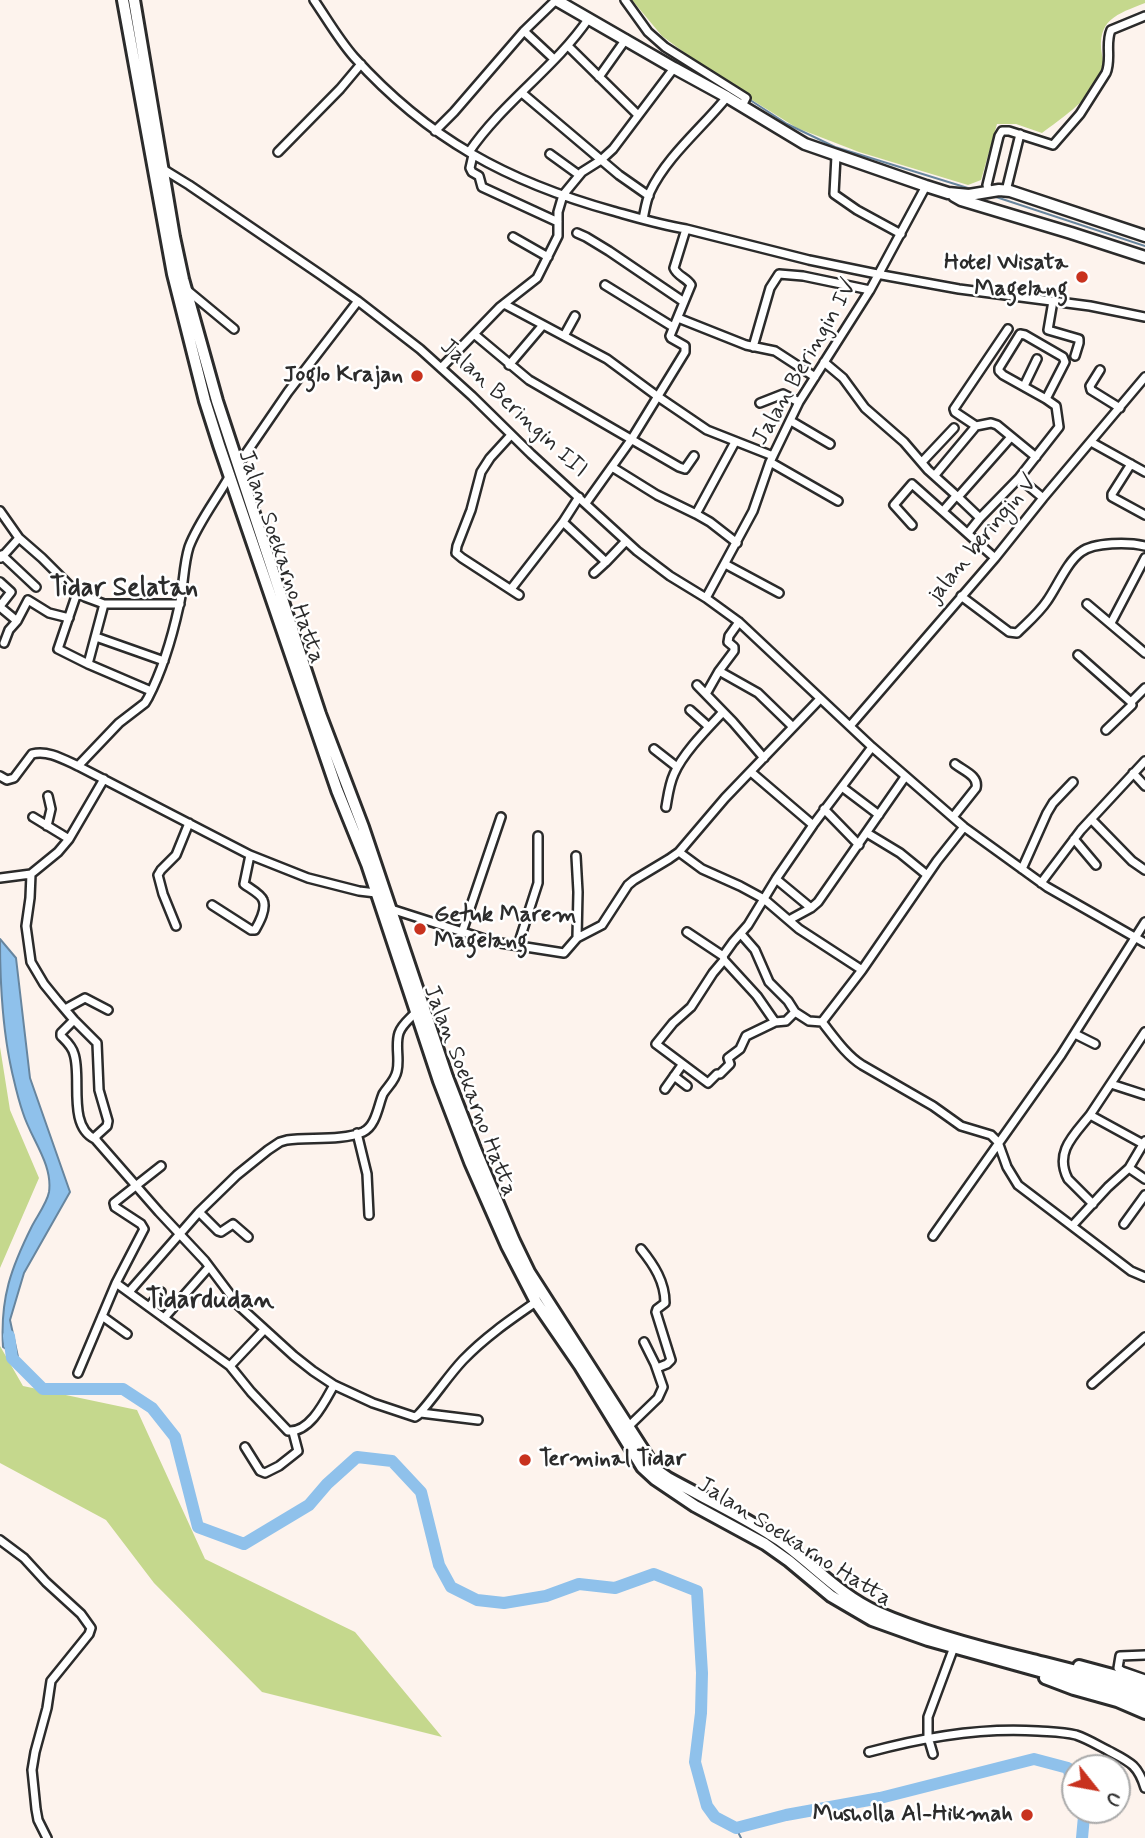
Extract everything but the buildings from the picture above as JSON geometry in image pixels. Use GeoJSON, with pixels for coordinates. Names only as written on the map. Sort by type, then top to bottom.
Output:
{"type":"FeatureCollection","features":[{"type":"Feature","properties":{"kind":"highway","name":"Jalan Soekarno Hatta"},"geometry":{"type":"LineString","coordinates":[[123,0],[174,237],[237,466],[439,1081],[470,1162],[507,1246],[536,1302],[655,1479],[695,1506],[765,1544],[831,1596],[860,1614],[890,1627],[954,1647],[1103,1680],[1145,1696]]}},
{"type":"Feature","properties":{"kind":"highway","name":"Jalan Soekarno Hatta"},"geometry":{"type":"LineString","coordinates":[[134,0],[167,248],[205,401],[337,790],[354,818],[391,909],[451,1088],[514,1241],[543,1295],[629,1426],[647,1465],[775,1538],[799,1554],[831,1583],[867,1606],[931,1632],[1145,1704]]}},
{"type":"Feature","properties":{"kind":"highway"},"geometry":{"type":"LineString","coordinates":[[994,1654],[1121,1674],[1145,1685]]}},
{"type":"Feature","properties":{"kind":"highway"},"geometry":{"type":"LineString","coordinates":[[994,1654],[1073,1689],[1117,1701],[1145,1713]]}},
{"type":"Feature","properties":{"kind":"main road"},"geometry":{"type":"LineString","coordinates":[[556,0],[805,144],[948,192],[970,195],[1006,191],[1144,233]]}},
{"type":"Feature","properties":{"kind":"main road"},"geometry":{"type":"LineString","coordinates":[[948,192],[961,200],[1145,257]]}},
{"type":"Feature","properties":{"kind":"main road"},"geometry":{"type":"LineString","coordinates":[[989,192],[989,208]]}},
{"type":"Feature","properties":{"kind":"main road"},"geometry":{"type":"LineString","coordinates":[[1071,233],[1078,214]]}},
{"type":"Feature","properties":{"kind":"street"},"geometry":{"type":"LineString","coordinates":[[314,0],[341,41],[411,112],[471,154],[522,180],[643,219],[809,260],[959,289],[1053,301],[1145,317]]}},
{"type":"Feature","properties":{"kind":"street"},"geometry":{"type":"LineString","coordinates":[[435,131],[524,31],[556,0]]}},
{"type":"Feature","properties":{"kind":"street"},"geometry":{"type":"LineString","coordinates":[[625,0],[648,32],[665,47],[746,98],[742,106]]}},
{"type":"Feature","properties":{"kind":"street"},"geometry":{"type":"LineString","coordinates":[[989,192],[987,185],[1002,131],[1053,145],[1080,114],[1106,73],[1109,66],[1108,40],[1111,30],[1145,16]]}},
{"type":"Feature","properties":{"kind":"street"},"geometry":{"type":"LineString","coordinates":[[558,222],[482,187],[480,176],[472,173],[470,169],[471,154],[492,121],[568,46],[589,18]]}},
{"type":"Feature","properties":{"kind":"street"},"geometry":{"type":"LineString","coordinates":[[524,31],[554,59]]}},
{"type":"Feature","properties":{"kind":"street"},"geometry":{"type":"LineString","coordinates":[[599,77],[626,40]]}},
{"type":"Feature","properties":{"kind":"street"},"geometry":{"type":"LineString","coordinates":[[568,46],[638,115]]}},
{"type":"Feature","properties":{"kind":"street"},"geometry":{"type":"LineString","coordinates":[[278,152],[361,64]]}},
{"type":"Feature","properties":{"kind":"street"},"geometry":{"type":"LineString","coordinates":[[441,368],[504,304],[537,278],[558,236],[558,207],[563,195],[579,175],[613,149],[674,68]]}},
{"type":"Feature","properties":{"kind":"street"},"geometry":{"type":"LineString","coordinates":[[522,93],[601,160],[649,196]]}},
{"type":"Feature","properties":{"kind":"street"},"geometry":{"type":"LineString","coordinates":[[643,219],[649,196],[661,174],[727,97]]}},
{"type":"Feature","properties":{"kind":"street"},"geometry":{"type":"LineString","coordinates":[[1006,191],[1020,134]]}},
{"type":"Feature","properties":{"kind":"street"},"geometry":{"type":"LineString","coordinates":[[550,154],[579,175]]}},
{"type":"Feature","properties":{"kind":"street"},"geometry":{"type":"LineString","coordinates":[[836,156],[835,196],[901,234]]}},
{"type":"Feature","properties":{"kind":"street","name":"Jalan Beringin III"},"geometry":{"type":"LineString","coordinates":[[158,167],[189,185],[358,301],[411,342],[626,541],[670,576],[739,622],[872,747],[964,827],[1041,883],[1145,943]]}},
{"type":"Feature","properties":{"kind":"street","name":"Jalan Beringin IV"},"geometry":{"type":"LineString","coordinates":[[705,598],[753,511],[772,459],[800,402],[870,290],[926,186]]}},
{"type":"Feature","properties":{"kind":"street"},"geometry":{"type":"LineString","coordinates":[[586,503],[631,440],[686,349],[671,337],[691,284],[677,274],[674,265],[686,229]]}},
{"type":"Feature","properties":{"kind":"street"},"geometry":{"type":"LineString","coordinates":[[577,233],[609,251],[684,302]]}},
{"type":"Feature","properties":{"kind":"street"},"geometry":{"type":"LineString","coordinates":[[513,237],[548,257]]}},
{"type":"Feature","properties":{"kind":"street"},"geometry":{"type":"LineString","coordinates":[[753,347],[770,288],[779,274],[803,276],[870,290]]}},
{"type":"Feature","properties":{"kind":"street"},"geometry":{"type":"LineString","coordinates":[[605,285],[673,327]]}},
{"type":"Feature","properties":{"kind":"street"},"geometry":{"type":"LineString","coordinates":[[187,290],[234,330]]}},
{"type":"Feature","properties":{"kind":"street"},"geometry":{"type":"LineString","coordinates":[[237,466],[288,392],[358,301]]}},
{"type":"Feature","properties":{"kind":"street"},"geometry":{"type":"LineString","coordinates":[[1053,301],[1048,330],[1078,339],[1079,344],[1074,356]]}},
{"type":"Feature","properties":{"kind":"street"},"geometry":{"type":"LineString","coordinates":[[504,304],[607,359],[706,430],[772,459],[838,501]]}},
{"type":"Feature","properties":{"kind":"street"},"geometry":{"type":"LineString","coordinates":[[564,336],[575,317]]}},
{"type":"Feature","properties":{"kind":"street"},"geometry":{"type":"LineString","coordinates":[[677,318],[733,341],[779,352],[815,377]]}},
{"type":"Feature","properties":{"kind":"street"},"geometry":{"type":"LineString","coordinates":[[509,365],[543,325]]}},
{"type":"Feature","properties":{"kind":"street"},"geometry":{"type":"LineString","coordinates":[[1008,328],[954,409],[976,426],[994,424],[1036,457]]}},
{"type":"Feature","properties":{"kind":"street"},"geometry":{"type":"LineString","coordinates":[[474,334],[509,365],[542,388],[631,440],[684,469],[694,456]]}},
{"type":"Feature","properties":{"kind":"street"},"geometry":{"type":"LineString","coordinates":[[968,533],[1019,478],[1059,425],[1056,407],[999,370],[1021,334],[1065,360],[1046,399]]}},
{"type":"Feature","properties":{"kind":"street"},"geometry":{"type":"LineString","coordinates":[[1024,386],[1037,359]]}},
{"type":"Feature","properties":{"kind":"street"},"geometry":{"type":"LineString","coordinates":[[824,362],[844,377],[865,408],[904,442],[980,518]]}},
{"type":"Feature","properties":{"kind":"street"},"geometry":{"type":"LineString","coordinates":[[1100,370],[1090,386],[1091,390],[1120,408]]}},
{"type":"Feature","properties":{"kind":"street","name":"jalan beringin V"},"geometry":{"type":"LineString","coordinates":[[850,726],[995,558],[1145,377]]}},
{"type":"Feature","properties":{"kind":"street"},"geometry":{"type":"LineString","coordinates":[[760,403],[783,394],[800,402]]}},
{"type":"Feature","properties":{"kind":"street"},"geometry":{"type":"LineString","coordinates":[[791,421],[830,444]]}},
{"type":"Feature","properties":{"kind":"street"},"geometry":{"type":"LineString","coordinates":[[935,475],[976,426]]}},
{"type":"Feature","properties":{"kind":"street"},"geometry":{"type":"LineString","coordinates":[[922,462],[954,428]]}},
{"type":"Feature","properties":{"kind":"street"},"geometry":{"type":"LineString","coordinates":[[511,435],[490,457],[481,472],[456,550],[462,558],[519,595]]}},
{"type":"Feature","properties":{"kind":"street"},"geometry":{"type":"LineString","coordinates":[[943,511],[1012,437]]}},
{"type":"Feature","properties":{"kind":"street"},"geometry":{"type":"LineString","coordinates":[[696,514],[735,442]]}},
{"type":"Feature","properties":{"kind":"street"},"geometry":{"type":"LineString","coordinates":[[1091,442],[1145,472]]}},
{"type":"Feature","properties":{"kind":"street"},"geometry":{"type":"LineString","coordinates":[[1130,464],[1112,497],[1145,515]]}},
{"type":"Feature","properties":{"kind":"street"},"geometry":{"type":"LineString","coordinates":[[612,467],[657,495],[710,522],[737,543]]}},
{"type":"Feature","properties":{"kind":"street"},"geometry":{"type":"LineString","coordinates":[[78,765],[119,723],[145,702],[151,691],[164,661],[180,604],[189,548],[230,477]]}},
{"type":"Feature","properties":{"kind":"street"},"geometry":{"type":"LineString","coordinates":[[1019,478],[1043,498]]}},
{"type":"Feature","properties":{"kind":"street"},"geometry":{"type":"LineString","coordinates":[[912,525],[894,505],[911,484],[995,558]]}},
{"type":"Feature","properties":{"kind":"street"},"geometry":{"type":"LineString","coordinates":[[512,589],[579,497]]}},
{"type":"Feature","properties":{"kind":"street"},"geometry":{"type":"LineString","coordinates":[[0,512],[19,538],[77,593],[92,601],[104,604],[180,604]]}},
{"type":"Feature","properties":{"kind":"street"},"geometry":{"type":"LineString","coordinates":[[563,522],[606,562]]}},
{"type":"Feature","properties":{"kind":"street"},"geometry":{"type":"LineString","coordinates":[[19,538],[1,557],[36,587]]}},
{"type":"Feature","properties":{"kind":"street"},"geometry":{"type":"LineString","coordinates":[[594,573],[626,541]]}},
{"type":"Feature","properties":{"kind":"street"},"geometry":{"type":"LineString","coordinates":[[961,596],[1009,632],[1017,633],[1041,608],[1080,552],[1091,547],[1123,543],[1145,546]]}},
{"type":"Feature","properties":{"kind":"street"},"geometry":{"type":"LineString","coordinates":[[1111,624],[1145,558]]}},
{"type":"Feature","properties":{"kind":"street"},"geometry":{"type":"LineString","coordinates":[[726,564],[779,593]]}},
{"type":"Feature","properties":{"kind":"street"},"geometry":{"type":"LineString","coordinates":[[0,582],[11,592],[0,606],[17,621]]}},
{"type":"Feature","properties":{"kind":"street"},"geometry":{"type":"LineString","coordinates":[[77,593],[59,650],[151,691]]}},
{"type":"Feature","properties":{"kind":"street"},"geometry":{"type":"LineString","coordinates":[[5,643],[9,630],[28,600],[49,613],[69,618]]}},
{"type":"Feature","properties":{"kind":"street"},"geometry":{"type":"LineString","coordinates":[[88,664],[104,604]]}},
{"type":"Feature","properties":{"kind":"street"},"geometry":{"type":"LineString","coordinates":[[1087,604],[1145,653]]}},
{"type":"Feature","properties":{"kind":"street"},"geometry":{"type":"LineString","coordinates":[[706,694],[734,651],[735,648],[728,642],[728,638],[739,622]]}},
{"type":"Feature","properties":{"kind":"street"},"geometry":{"type":"LineString","coordinates":[[96,637],[164,661]]}},
{"type":"Feature","properties":{"kind":"street"},"geometry":{"type":"LineString","coordinates":[[1078,655],[1131,702]]}},
{"type":"Feature","properties":{"kind":"street"},"geometry":{"type":"LineString","coordinates":[[719,671],[758,693],[793,727]]}},
{"type":"Feature","properties":{"kind":"street"},"geometry":{"type":"LineString","coordinates":[[697,685],[764,758]]}},
{"type":"Feature","properties":{"kind":"street"},"geometry":{"type":"LineString","coordinates":[[1105,730],[1132,705],[1131,702],[1145,688]]}},
{"type":"Feature","properties":{"kind":"street"},"geometry":{"type":"LineString","coordinates":[[391,909],[494,942],[562,953],[577,938],[602,925],[628,885],[679,852],[725,798],[820,699]]}},
{"type":"Feature","properties":{"kind":"street"},"geometry":{"type":"LineString","coordinates":[[690,710],[709,727]]}},
{"type":"Feature","properties":{"kind":"street"},"geometry":{"type":"LineString","coordinates":[[666,807],[677,767],[723,712]]}},
{"type":"Feature","properties":{"kind":"street"},"geometry":{"type":"LineString","coordinates":[[708,1083],[655,1046],[673,1023],[691,1007],[824,809],[872,747]]}},
{"type":"Feature","properties":{"kind":"street"},"geometry":{"type":"LineString","coordinates":[[654,749],[677,767]]}},
{"type":"Feature","properties":{"kind":"street"},"geometry":{"type":"LineString","coordinates":[[0,776],[6,780],[14,778],[29,757],[37,753],[51,754],[78,765],[250,855],[308,878],[376,893]]}},
{"type":"Feature","properties":{"kind":"street"},"geometry":{"type":"LineString","coordinates":[[1041,883],[1091,819],[1145,761]]}},
{"type":"Feature","properties":{"kind":"street"},"geometry":{"type":"LineString","coordinates":[[953,817],[977,783],[956,764]]}},
{"type":"Feature","properties":{"kind":"street"},"geometry":{"type":"LineString","coordinates":[[751,772],[813,825]]}},
{"type":"Feature","properties":{"kind":"street"},"geometry":{"type":"LineString","coordinates":[[1133,772],[1145,786]]}},
{"type":"Feature","properties":{"kind":"street"},"geometry":{"type":"LineString","coordinates":[[789,920],[811,908],[823,895],[905,777]]}},
{"type":"Feature","properties":{"kind":"street"},"geometry":{"type":"LineString","coordinates":[[0,878],[31,874],[58,852],[69,839],[104,779]]}},
{"type":"Feature","properties":{"kind":"street"},"geometry":{"type":"LineString","coordinates":[[1022,869],[1047,813],[1073,782]]}},
{"type":"Feature","properties":{"kind":"street"},"geometry":{"type":"LineString","coordinates":[[842,787],[879,815]]}},
{"type":"Feature","properties":{"kind":"street"},"geometry":{"type":"LineString","coordinates":[[47,826],[51,810],[48,796]]}},
{"type":"Feature","properties":{"kind":"street"},"geometry":{"type":"LineString","coordinates":[[824,809],[859,845]]}},
{"type":"Feature","properties":{"kind":"street"},"geometry":{"type":"LineString","coordinates":[[33,817],[69,839]]}},
{"type":"Feature","properties":{"kind":"street"},"geometry":{"type":"LineString","coordinates":[[462,932],[501,817]]}},
{"type":"Feature","properties":{"kind":"street"},"geometry":{"type":"LineString","coordinates":[[1091,819],[1132,861],[1145,870]]}},
{"type":"Feature","properties":{"kind":"street"},"geometry":{"type":"LineString","coordinates":[[176,926],[158,875],[176,855],[189,823]]}},
{"type":"Feature","properties":{"kind":"street"},"geometry":{"type":"LineString","coordinates":[[822,1022],[964,827]]}},
{"type":"Feature","properties":{"kind":"street"},"geometry":{"type":"LineString","coordinates":[[867,834],[900,853],[927,876]]}},
{"type":"Feature","properties":{"kind":"street"},"geometry":{"type":"LineString","coordinates":[[518,945],[538,883],[538,836]]}},
{"type":"Feature","properties":{"kind":"street"},"geometry":{"type":"LineString","coordinates":[[1074,839],[1096,865]]}},
{"type":"Feature","properties":{"kind":"street"},"geometry":{"type":"LineString","coordinates":[[679,852],[702,869],[764,899],[799,929],[862,970]]}},
{"type":"Feature","properties":{"kind":"street"},"geometry":{"type":"LineString","coordinates":[[212,905],[255,930],[264,903],[262,898],[244,884],[250,855]]}},
{"type":"Feature","properties":{"kind":"street"},"geometry":{"type":"LineString","coordinates":[[576,856],[577,938]]}},
{"type":"Feature","properties":{"kind":"street"},"geometry":{"type":"LineString","coordinates":[[31,874],[26,926],[30,959],[44,984],[95,1040],[98,1047],[99,1090],[108,1121],[96,1139]]}},
{"type":"Feature","properties":{"kind":"street"},"geometry":{"type":"LineString","coordinates":[[776,878],[811,908]]}},
{"type":"Feature","properties":{"kind":"street"},"geometry":{"type":"LineString","coordinates":[[933,1236],[1075,1034],[1145,922]]}},
{"type":"Feature","properties":{"kind":"street"},"geometry":{"type":"LineString","coordinates":[[687,932],[724,958],[757,996],[775,1022]]}},
{"type":"Feature","properties":{"kind":"street"},"geometry":{"type":"LineString","coordinates":[[741,934],[755,950],[769,982],[795,1012],[809,1021],[822,1022],[856,1061],[933,1105],[961,1126],[989,1134],[998,1142],[1007,1167],[1018,1185],[1100,1248],[1142,1276],[1145,1265]]}},
{"type":"Feature","properties":{"kind":"street"},"geometry":{"type":"LineString","coordinates":[[65,1009],[85,998],[108,1010]]}},
{"type":"Feature","properties":{"kind":"street"},"geometry":{"type":"LineString","coordinates":[[129,1292],[199,1212],[237,1175],[280,1142],[339,1137],[365,1131],[372,1123],[384,1093],[393,1081],[398,1067],[399,1035],[403,1025],[416,1012]]}},
{"type":"Feature","properties":{"kind":"street"},"geometry":{"type":"LineString","coordinates":[[702,1091],[730,1064],[728,1059],[740,1049],[746,1036],[775,1022],[786,1021],[795,1012]]}},
{"type":"Feature","properties":{"kind":"street"},"geometry":{"type":"LineString","coordinates":[[74,1020],[61,1036],[71,1046],[75,1055],[79,1116],[89,1135],[96,1139],[209,1267],[238,1305],[313,1371],[334,1385],[373,1403],[415,1417],[477,1346],[536,1302]]}},
{"type":"Feature","properties":{"kind":"street"},"geometry":{"type":"LineString","coordinates":[[1093,1204],[1066,1175],[1063,1160],[1065,1148],[1145,1032]]}},
{"type":"Feature","properties":{"kind":"street"},"geometry":{"type":"LineString","coordinates":[[1075,1034],[1094,1044]]}},
{"type":"Feature","properties":{"kind":"street"},"geometry":{"type":"LineString","coordinates":[[665,1089],[682,1065]]}},
{"type":"Feature","properties":{"kind":"street"},"geometry":{"type":"LineString","coordinates":[[674,1076],[687,1086]]}},
{"type":"Feature","properties":{"kind":"street"},"geometry":{"type":"LineString","coordinates":[[1111,1084],[1145,1095]]}},
{"type":"Feature","properties":{"kind":"street"},"geometry":{"type":"LineString","coordinates":[[1072,1226],[1129,1168],[1144,1142],[1090,1115]]}},
{"type":"Feature","properties":{"kind":"street"},"geometry":{"type":"LineString","coordinates":[[357,1133],[367,1174],[369,1215]]}},
{"type":"Feature","properties":{"kind":"street"},"geometry":{"type":"LineString","coordinates":[[78,1373],[116,1283],[144,1228],[114,1204],[161,1166]]}},
{"type":"Feature","properties":{"kind":"street"},"geometry":{"type":"LineString","coordinates":[[1129,1168],[1145,1179]]}},
{"type":"Feature","properties":{"kind":"street"},"geometry":{"type":"LineString","coordinates":[[1124,1224],[1145,1195]]}},
{"type":"Feature","properties":{"kind":"street"},"geometry":{"type":"LineString","coordinates":[[199,1212],[218,1231],[221,1232],[233,1224],[248,1237]]}},
{"type":"Feature","properties":{"kind":"street"},"geometry":{"type":"LineString","coordinates":[[641,1249],[658,1274],[665,1299],[656,1312],[671,1360],[657,1368]]}},
{"type":"Feature","properties":{"kind":"street"},"geometry":{"type":"LineString","coordinates":[[164,1318],[209,1267]]}},
{"type":"Feature","properties":{"kind":"street"},"geometry":{"type":"LineString","coordinates":[[116,1283],[230,1366],[273,1418],[293,1432]]}},
{"type":"Feature","properties":{"kind":"street"},"geometry":{"type":"LineString","coordinates":[[149,1307],[161,1292]]}},
{"type":"Feature","properties":{"kind":"street"},"geometry":{"type":"LineString","coordinates":[[102,1316],[127,1334]]}},
{"type":"Feature","properties":{"kind":"street"},"geometry":{"type":"LineString","coordinates":[[230,1366],[264,1330]]}},
{"type":"Feature","properties":{"kind":"street"},"geometry":{"type":"LineString","coordinates":[[1092,1384],[1145,1336]]}},
{"type":"Feature","properties":{"kind":"street"},"geometry":{"type":"LineString","coordinates":[[629,1426],[658,1398],[664,1385],[645,1342]]}},
{"type":"Feature","properties":{"kind":"street"},"geometry":{"type":"LineString","coordinates":[[293,1432],[313,1418],[334,1385]]}},
{"type":"Feature","properties":{"kind":"street"},"geometry":{"type":"LineString","coordinates":[[421,1413],[478,1420]]}},
{"type":"Feature","properties":{"kind":"street"},"geometry":{"type":"LineString","coordinates":[[246,1447],[260,1471],[265,1473],[298,1451],[293,1432]]}},
{"type":"Feature","properties":{"kind":"street"},"geometry":{"type":"LineString","coordinates":[[0,1540],[24,1558],[81,1614],[91,1629],[51,1681],[35,1752],[32,1770],[34,1800],[38,1820],[47,1838]]}},
{"type":"Feature","properties":{"kind":"street"},"geometry":{"type":"LineString","coordinates":[[933,1754],[928,1737],[928,1717],[954,1647]]}},
{"type":"Feature","properties":{"kind":"street"},"geometry":{"type":"LineString","coordinates":[[1145,1655],[1120,1656],[1118,1668],[1121,1674],[1145,1679]]}},
{"type":"Feature","properties":{"kind":"street"},"geometry":{"type":"LineString","coordinates":[[869,1752],[928,1737],[1004,1730],[1062,1733],[1076,1735],[1132,1765],[1142,1777],[1145,1788]]}},
{"type":"Feature","properties":{"kind":"green space"},"geometry":{"type":"Polygon","coordinates":[[[632,0],[1145,0],[1145,3],[1118,15],[1106,26],[1101,43],[1102,76],[1087,96],[1042,133],[1016,124],[997,124],[981,180],[968,185],[859,152],[797,128],[728,85],[662,36],[632,0]]]}},
{"type":"Feature","properties":{"kind":"green space"},"geometry":{"type":"Polygon","coordinates":[[[0,1047],[10,1110],[39,1178],[0,1268],[0,1047]]]}},
{"type":"Feature","properties":{"kind":"green space"},"geometry":{"type":"Polygon","coordinates":[[[0,1346],[23,1386],[137,1410],[205,1559],[355,1632],[442,1737],[262,1692],[154,1583],[106,1520],[0,1463],[0,1346]]]}},
{"type":"Feature","properties":{"kind":"water"},"geometry":{"type":"Polygon","coordinates":[[[0,939],[16,958],[30,1078],[70,1192],[24,1273],[10,1320],[18,1357],[3,1347],[5,1298],[18,1256],[48,1196],[49,1182],[45,1162],[21,1108],[15,1087],[2,1006],[0,939]]]}},
{"type":"Feature","properties":{"kind":"waterway"},"geometry":{"type":"LineString","coordinates":[[630,0],[653,31],[670,46]]}},
{"type":"Feature","properties":{"kind":"waterway"},"geometry":{"type":"LineString","coordinates":[[747,98],[787,124],[835,147],[971,189]]}},
{"type":"Feature","properties":{"kind":"waterway"},"geometry":{"type":"LineString","coordinates":[[993,196],[1145,246]]}},
{"type":"Feature","properties":{"kind":"waterway"},"geometry":{"type":"LineString","coordinates":[[9,1336],[12,1358],[43,1389],[123,1389],[152,1408],[175,1437],[198,1527],[244,1544],[309,1505],[327,1484],[357,1457],[392,1461],[421,1492],[439,1565],[451,1587],[477,1600],[504,1603],[546,1596],[579,1584],[615,1588],[654,1574],[697,1591],[702,1673],[701,1713],[695,1762],[707,1806],[715,1817],[736,1828],[786,1815],[880,1798],[1034,1759],[1061,1766]]}},
{"type":"Feature","properties":{"kind":"waterway"},"geometry":{"type":"LineString","coordinates":[[1082,1838],[1083,1824]]}},
{"type":"Feature","properties":{"kind":"waterway"},"geometry":{"type":"LineString","coordinates":[[736,1828],[741,1838]]}},
{"type":"Feature","properties":{"kind":"place","name":"Hotel Wisata Magelang"},"geometry":{"type":"Point","coordinates":[1082,277]}},
{"type":"Feature","properties":{"kind":"place","name":"Joglo Krajan"},"geometry":{"type":"Point","coordinates":[417,376]}},
{"type":"Feature","properties":{"kind":"place","name":"Getuk Marem Magelang"},"geometry":{"type":"Point","coordinates":[420,929]}},
{"type":"Feature","properties":{"kind":"place","name":"Terminal Tidar"},"geometry":{"type":"Point","coordinates":[525,1460]}},
{"type":"Feature","properties":{"kind":"place","name":"Musholla Al-Hikmah"},"geometry":{"type":"Point","coordinates":[1027,1815]}},
{"type":"Feature","properties":{"kind":"district","name":"Tidar Selatan"},"geometry":{"type":"Point","coordinates":[124,590]}},
{"type":"Feature","properties":{"kind":"district","name":"Tidardudan"},"geometry":{"type":"Point","coordinates":[210,1302]}}]}
